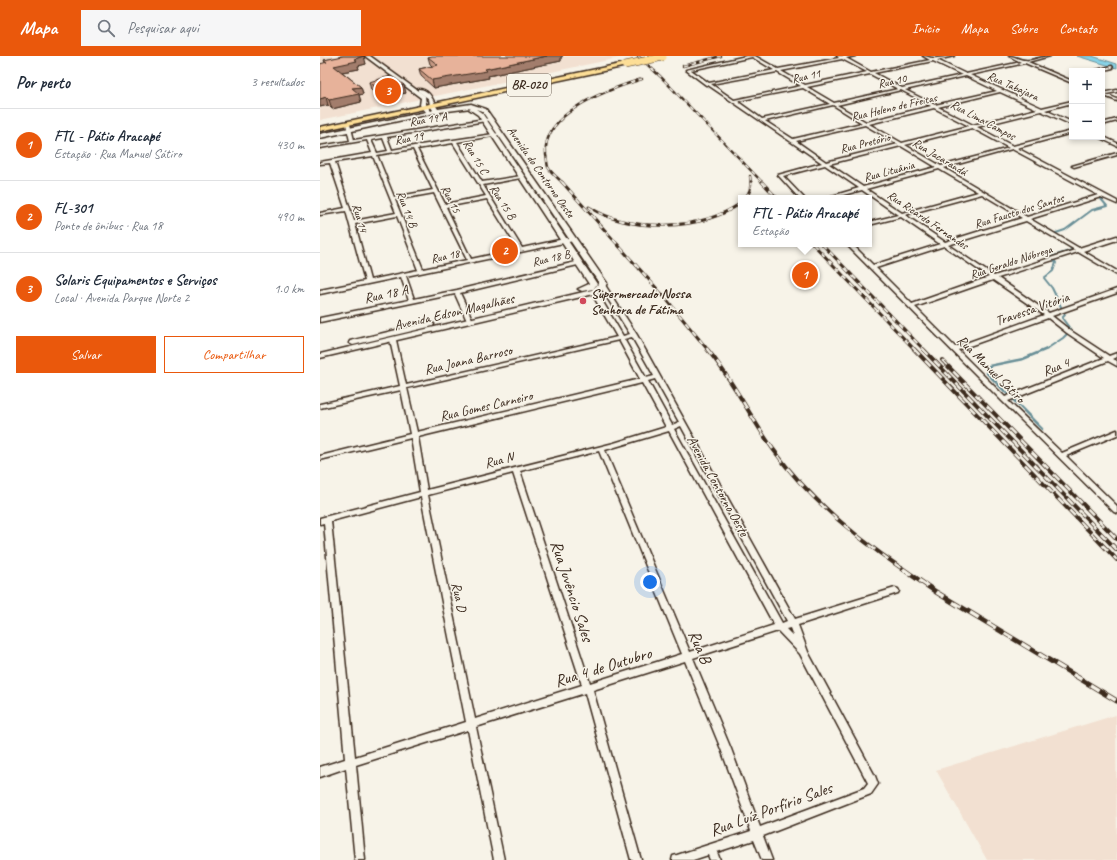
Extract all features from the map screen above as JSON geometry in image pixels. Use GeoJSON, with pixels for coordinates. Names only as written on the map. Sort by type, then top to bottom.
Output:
{"type":"FeatureCollection","features":[{"type":"Feature","properties":{"kind":"highway","name":"BR-020"},"geometry":{"type":"LineString","coordinates":[[320,129],[348,126],[431,108],[650,56]]}},
{"type":"Feature","properties":{"kind":"highway","name":"BR-020"},"geometry":{"type":"LineString","coordinates":[[623,63],[665,56]]}},
{"type":"Feature","properties":{"kind":"highway","name":"BR-020"},"geometry":{"type":"LineString","coordinates":[[320,124],[431,108]]}},
{"type":"Feature","properties":{"kind":"street"},"geometry":{"type":"LineString","coordinates":[[367,56],[394,71],[431,108]]}},
{"type":"Feature","properties":{"kind":"street"},"geometry":{"type":"LineString","coordinates":[[374,56],[389,72],[423,97],[431,108]]}},
{"type":"Feature","properties":{"kind":"street","name":"Rua Ricardo Fernandes"},"geometry":{"type":"LineString","coordinates":[[752,56],[688,70],[872,195]]}},
{"type":"Feature","properties":{"kind":"street","name":"Rua Jacarandá"},"geometry":{"type":"LineString","coordinates":[[752,56],[1117,273]]}},
{"type":"Feature","properties":{"kind":"street"},"geometry":{"type":"LineString","coordinates":[[707,84],[778,71],[841,57],[853,56]]}},
{"type":"Feature","properties":{"kind":"street","name":"Rua Tabajara"},"geometry":{"type":"LineString","coordinates":[[925,56],[1069,123]]}},
{"type":"Feature","properties":{"kind":"street","name":"Rua 11"},"geometry":{"type":"LineString","coordinates":[[733,101],[952,56]]}},
{"type":"Feature","properties":{"kind":"street"},"geometry":{"type":"LineString","coordinates":[[1011,56],[1069,81]]}},
{"type":"Feature","properties":{"kind":"street","name":"Rua 10"},"geometry":{"type":"LineString","coordinates":[[762,120],[1048,56]]}},
{"type":"Feature","properties":{"kind":"street","name":"Rua Lima Campos"},"geometry":{"type":"LineString","coordinates":[[841,57],[1117,203]]}},
{"type":"Feature","properties":{"kind":"street"},"geometry":{"type":"LineString","coordinates":[[1105,69],[1112,67]]}},
{"type":"Feature","properties":{"kind":"street"},"geometry":{"type":"LineString","coordinates":[[389,72],[394,71]]}},
{"type":"Feature","properties":{"kind":"street"},"geometry":{"type":"LineString","coordinates":[[1063,78],[1069,77]]}},
{"type":"Feature","properties":{"kind":"street"},"geometry":{"type":"LineString","coordinates":[[1105,93],[1117,91]]}},
{"type":"Feature","properties":{"kind":"street","name":"Rua Heleno de Freitas"},"geometry":{"type":"LineString","coordinates":[[792,141],[1000,92]]}},
{"type":"Feature","properties":{"kind":"street"},"geometry":{"type":"LineString","coordinates":[[1105,95],[1117,100]]}},
{"type":"Feature","properties":{"kind":"street","name":"Rua Pretório"},"geometry":{"type":"LineString","coordinates":[[799,195],[780,175],[1069,103]]}},
{"type":"Feature","properties":{"kind":"street","name":"Avenida do Contorno Oeste"},"geometry":{"type":"LineString","coordinates":[[431,108],[464,106],[476,107],[486,112],[573,238],[602,284]]}},
{"type":"Feature","properties":{"kind":"street"},"geometry":{"type":"LineString","coordinates":[[320,136],[348,126],[396,120],[431,108]]}},
{"type":"Feature","properties":{"kind":"street","name":"Avenida do Contorno Oeste"},"geometry":{"type":"LineString","coordinates":[[431,108],[472,109],[479,112],[521,177],[594,284],[591,290]]}},
{"type":"Feature","properties":{"kind":"street","name":"Rua 19 A"},"geometry":{"type":"LineString","coordinates":[[320,147],[491,119]]}},
{"type":"Feature","properties":{"kind":"street"},"geometry":{"type":"LineString","coordinates":[[1105,123],[1117,120]]}},
{"type":"Feature","properties":{"kind":"street"},"geometry":{"type":"LineString","coordinates":[[348,126],[352,142]]}},
{"type":"Feature","properties":{"kind":"street","name":"Rua 19"},"geometry":{"type":"LineString","coordinates":[[320,163],[500,133]]}},
{"type":"Feature","properties":{"kind":"street","name":"Rua Lituânia"},"geometry":{"type":"LineString","coordinates":[[838,195],[1069,133]]}},
{"type":"Feature","properties":{"kind":"street"},"geometry":{"type":"LineString","coordinates":[[385,136],[390,152]]}},
{"type":"Feature","properties":{"kind":"street","name":"Rua 14 B"},"geometry":{"type":"LineString","coordinates":[[369,139],[421,271]]}},
{"type":"Feature","properties":{"kind":"street"},"geometry":{"type":"LineString","coordinates":[[1105,139],[1117,145]]}},
{"type":"Feature","properties":{"kind":"street","name":"Rua 15 C"},"geometry":{"type":"LineString","coordinates":[[454,141],[480,184]]}},
{"type":"Feature","properties":{"kind":"street","name":"Rua 15"},"geometry":{"type":"LineString","coordinates":[[414,147],[470,261]]}},
{"type":"Feature","properties":{"kind":"street"},"geometry":{"type":"LineString","coordinates":[[1074,166],[1117,154]]}},
{"type":"Feature","properties":{"kind":"street","name":"Rua 14"},"geometry":{"type":"LineString","coordinates":[[332,161],[348,209],[368,282]]}},
{"type":"Feature","properties":{"kind":"street"},"geometry":{"type":"LineString","coordinates":[[512,163],[519,161]]}},
{"type":"Feature","properties":{"kind":"street"},"geometry":{"type":"LineString","coordinates":[[480,184],[521,177]]}},
{"type":"Feature","properties":{"kind":"street","name":"Rua 15 B"},"geometry":{"type":"LineString","coordinates":[[480,184],[521,250]]}},
{"type":"Feature","properties":{"kind":"street"},"geometry":{"type":"LineString","coordinates":[[392,199],[436,191]]}},
{"type":"Feature","properties":{"kind":"street"},"geometry":{"type":"LineString","coordinates":[[872,223],[981,193]]}},
{"type":"Feature","properties":{"kind":"street","name":"Rua Ricardo Fernandes"},"geometry":{"type":"LineString","coordinates":[[872,195],[1117,364]]}},
{"type":"Feature","properties":{"kind":"street","name":"Rua Fausto dos Santos"},"geometry":{"type":"LineString","coordinates":[[872,267],[1102,195]]}},
{"type":"Feature","properties":{"kind":"street"},"geometry":{"type":"LineString","coordinates":[[444,206],[488,197]]}},
{"type":"Feature","properties":{"kind":"street"},"geometry":{"type":"LineString","coordinates":[[538,202],[547,200]]}},
{"type":"Feature","properties":{"kind":"street"},"geometry":{"type":"LineString","coordinates":[[542,208],[551,206]]}},
{"type":"Feature","properties":{"kind":"street"},"geometry":{"type":"LineString","coordinates":[[320,214],[348,209]]}},
{"type":"Feature","properties":{"kind":"street"},"geometry":{"type":"LineString","coordinates":[[352,223],[398,214]]}},
{"type":"Feature","properties":{"kind":"street","name":"Rua 18"},"geometry":{"type":"LineString","coordinates":[[320,292],[573,238]]}},
{"type":"Feature","properties":{"kind":"street","name":"Rua Geraldo Nóbrega"},"geometry":{"type":"LineString","coordinates":[[912,306],[1117,238]]}},
{"type":"Feature","properties":{"kind":"street","name":"Rua Manuel Sátiro"},"geometry":{"type":"LineString","coordinates":[[852,247],[1004,400],[1117,510]]}},
{"type":"Feature","properties":{"kind":"street","name":"Rua 18 B"},"geometry":{"type":"LineString","coordinates":[[457,292],[580,263]]}},
{"type":"Feature","properties":{"kind":"street"},"geometry":{"type":"LineString","coordinates":[[403,274],[412,300]]}},
{"type":"Feature","properties":{"kind":"street"},"geometry":{"type":"LineString","coordinates":[[591,290],[599,289],[602,284]]}},
{"type":"Feature","properties":{"kind":"street","name":"Avenida Contorno Oeste"},"geometry":{"type":"LineString","coordinates":[[602,284],[658,377],[793,624],[804,653],[872,779],[873,784]]}},
{"type":"Feature","properties":{"kind":"street","name":"Avenida Contorno Oeste"},"geometry":{"type":"LineString","coordinates":[[591,290],[621,338],[780,628],[804,653]]}},
{"type":"Feature","properties":{"kind":"street","name":"Avenida Edson Magalhães"},"geometry":{"type":"LineString","coordinates":[[320,350],[591,290]]}},
{"type":"Feature","properties":{"kind":"street","name":"Travessa Vitória"},"geometry":{"type":"LineString","coordinates":[[954,349],[1117,291]]}},
{"type":"Feature","properties":{"kind":"street"},"geometry":{"type":"LineString","coordinates":[[457,292],[469,318]]}},
{"type":"Feature","properties":{"kind":"street","name":"Rua 18 A"},"geometry":{"type":"LineString","coordinates":[[320,320],[457,292]]}},
{"type":"Feature","properties":{"kind":"street"},"geometry":{"type":"LineString","coordinates":[[607,315],[619,312]]}},
{"type":"Feature","properties":{"kind":"street","name":"Avenida Edson Magalhães"},"geometry":{"type":"LineString","coordinates":[[320,356],[393,340],[469,318]]}},
{"type":"Feature","properties":{"kind":"street"},"geometry":{"type":"LineString","coordinates":[[613,324],[625,321]]}},
{"type":"Feature","properties":{"kind":"street"},"geometry":{"type":"LineString","coordinates":[[621,338],[634,335]]}},
{"type":"Feature","properties":{"kind":"street","name":"Rua Joana Barroso"},"geometry":{"type":"LineString","coordinates":[[320,406],[621,338]]}},
{"type":"Feature","properties":{"kind":"street","name":"Rua D"},"geometry":{"type":"LineString","coordinates":[[393,340],[414,435],[424,492],[499,860]]}},
{"type":"Feature","properties":{"kind":"street","name":"Rua 4"},"geometry":{"type":"LineString","coordinates":[[1004,400],[1117,355]]}},
{"type":"Feature","properties":{"kind":"street","name":"Rua Gomes Carneiro"},"geometry":{"type":"LineString","coordinates":[[320,458],[658,377]]}},
{"type":"Feature","properties":{"kind":"street","name":"Rua N"},"geometry":{"type":"LineString","coordinates":[[324,520],[424,492],[601,448],[683,423]]}},
{"type":"Feature","properties":{"kind":"street"},"geometry":{"type":"LineString","coordinates":[[1061,456],[1117,432]]}},
{"type":"Feature","properties":{"kind":"street","name":"Rua B"},"geometry":{"type":"LineString","coordinates":[[601,448],[726,749],[756,834],[767,860]]}},
{"type":"Feature","properties":{"kind":"street","name":"Rua Juvêncio Sales"},"geometry":{"type":"LineString","coordinates":[[516,470],[588,689],[636,860]]}},
{"type":"Feature","properties":{"kind":"street"},"geometry":{"type":"LineString","coordinates":[[324,520],[351,763],[360,860]]}},
{"type":"Feature","properties":{"kind":"street"},"geometry":{"type":"LineString","coordinates":[[723,524],[737,521]]}},
{"type":"Feature","properties":{"kind":"street","name":"Rua 4 de Outubro"},"geometry":{"type":"LineString","coordinates":[[320,772],[895,592]]}},
{"type":"Feature","properties":{"kind":"street","name":"Rua Luíz Porfírio Sales"},"geometry":{"type":"LineString","coordinates":[[677,860],[756,834],[867,791],[873,784]]}},
{"type":"Feature","properties":{"kind":"street"},"geometry":{"type":"LineString","coordinates":[[711,849],[715,860]]}},
{"type":"Feature","properties":{"kind":"shaded area"},"geometry":{"type":"Polygon","coordinates":[[[320,56],[628,56],[320,120],[320,56]]]}},
{"type":"Feature","properties":{"kind":"shaded area"},"geometry":{"type":"Polygon","coordinates":[[[1116,715],[1117,860],[987,860],[936,770],[1116,715]]]}},
{"type":"Feature","properties":{"kind":"water"},"geometry":{"type":"Polygon","coordinates":[[[1077,56],[1092,56],[1117,64],[1117,68],[1077,56]]]}},
{"type":"Feature","properties":{"kind":"building"},"geometry":{"type":"Polygon","coordinates":[[[343,56],[364,56],[354,59],[357,61],[334,66],[361,87],[352,88],[359,94],[329,100],[326,97],[320,99],[320,64],[327,62],[324,60],[343,56]]]}},
{"type":"Feature","properties":{"kind":"building"},"geometry":{"type":"Polygon","coordinates":[[[547,56],[485,69],[487,71],[432,80],[419,69],[438,65],[428,57],[547,56]]]}},
{"type":"Feature","properties":{"kind":"building"},"geometry":{"type":"Polygon","coordinates":[[[391,76],[404,85],[381,90],[369,82],[391,76]]]}},
{"type":"Feature","properties":{"kind":"waterway"},"geometry":{"type":"LineString","coordinates":[[1053,234],[1065,230],[1092,210],[1107,206],[1101,199],[1107,198]]}},
{"type":"Feature","properties":{"kind":"waterway"},"geometry":{"type":"LineString","coordinates":[[1046,350],[1063,338],[1071,330],[1062,318],[1065,315],[1052,288],[1044,278],[1053,271],[1056,263],[1051,257],[1072,250],[1068,245]]}},
{"type":"Feature","properties":{"kind":"waterway"},"geometry":{"type":"LineString","coordinates":[[1042,429],[987,373],[989,366],[1023,359],[1046,350]]}},
{"type":"Feature","properties":{"kind":"railway"},"geometry":{"type":"LineString","coordinates":[[638,56],[661,77],[763,183]]}},
{"type":"Feature","properties":{"kind":"railway"},"geometry":{"type":"LineString","coordinates":[[683,66],[721,56]]}},
{"type":"Feature","properties":{"kind":"railway"},"geometry":{"type":"LineString","coordinates":[[562,182],[551,171],[547,164],[547,140],[554,126],[566,115],[596,96],[642,79]]}},
{"type":"Feature","properties":{"kind":"railway"},"geometry":{"type":"LineString","coordinates":[[750,176],[751,183]]}},
{"type":"Feature","properties":{"kind":"railway"},"geometry":{"type":"LineString","coordinates":[[562,182],[667,300],[708,350]]}},
{"type":"Feature","properties":{"kind":"railway"},"geometry":{"type":"LineString","coordinates":[[762,182],[774,195]]}},
{"type":"Feature","properties":{"kind":"railway"},"geometry":{"type":"LineString","coordinates":[[748,195],[751,183]]}},
{"type":"Feature","properties":{"kind":"railway"},"geometry":{"type":"LineString","coordinates":[[589,207],[624,221],[645,225],[665,225],[706,219],[725,212],[738,205]]}},
{"type":"Feature","properties":{"kind":"railway"},"geometry":{"type":"LineString","coordinates":[[816,247],[915,350]]}},
{"type":"Feature","properties":{"kind":"railway"},"geometry":{"type":"LineString","coordinates":[[825,247],[924,350]]}},
{"type":"Feature","properties":{"kind":"railway"},"geometry":{"type":"LineString","coordinates":[[707,349],[725,373],[773,449],[801,484],[833,516],[904,570]]}},
{"type":"Feature","properties":{"kind":"railway"},"geometry":{"type":"LineString","coordinates":[[914,349],[1117,560]]}},
{"type":"Feature","properties":{"kind":"railway"},"geometry":{"type":"LineString","coordinates":[[923,349],[1117,550]]}},
{"type":"Feature","properties":{"kind":"railway"},"geometry":{"type":"LineString","coordinates":[[942,360],[1117,539]]}},
{"type":"Feature","properties":{"kind":"railway"},"geometry":{"type":"LineString","coordinates":[[903,569],[936,592],[1117,701]]}},
{"type":"Feature","properties":{"kind":"place","name":"Solaris Equipamentos e Serviços"},"geometry":{"type":"Point","coordinates":[388,91]}},
{"type":"Feature","properties":{"kind":"place","name":"FL-301"},"geometry":{"type":"Point","coordinates":[505,251]}},
{"type":"Feature","properties":{"kind":"place","name":"FTL - Pátio Aracapé"},"geometry":{"type":"Point","coordinates":[805,275]}},
{"type":"Feature","properties":{"kind":"place","name":"Supermercado Nossa Senhora de Fátima"},"geometry":{"type":"Point","coordinates":[583,301]}}]}
